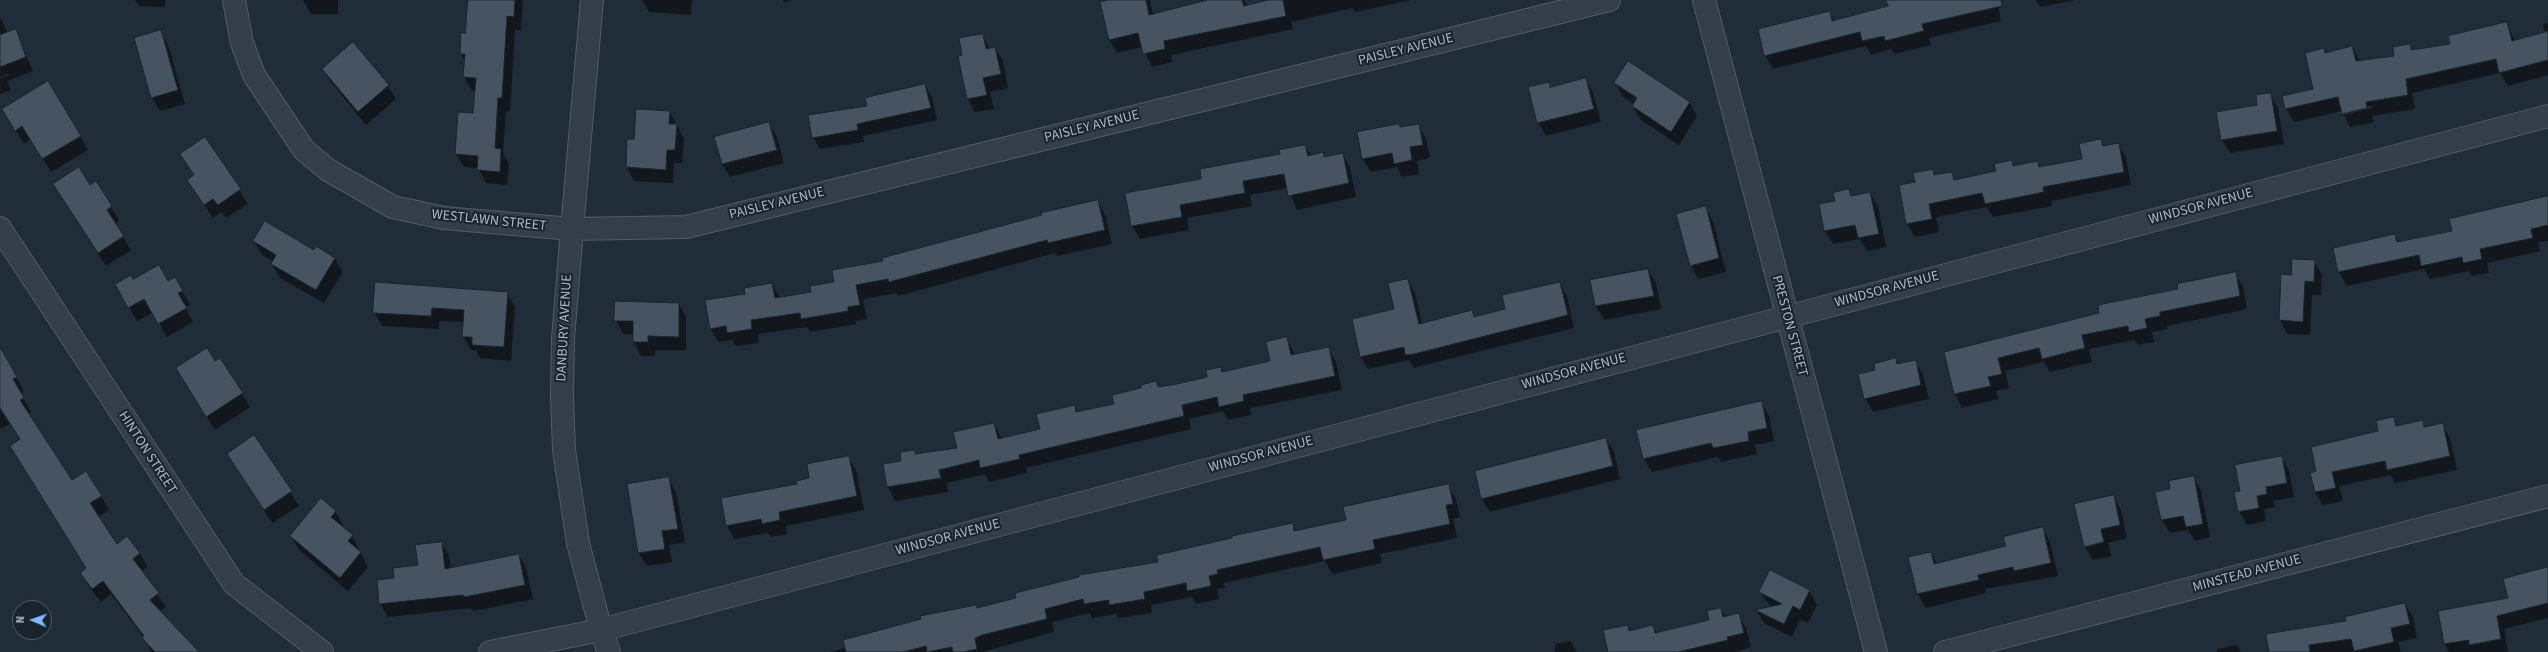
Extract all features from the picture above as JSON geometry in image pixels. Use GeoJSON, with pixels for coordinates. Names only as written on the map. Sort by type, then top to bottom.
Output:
{"type":"FeatureCollection","features":[{"type":"Feature","properties":{"kind":"street","name":"WESTLAWN STREET"},"geometry":{"type":"LineString","coordinates":[[234,0],[242,43],[254,75],[304,150],[328,170],[393,207],[444,218],[572,229]]}},
{"type":"Feature","properties":{"kind":"street","name":"DANBURY AVENUE"},"geometry":{"type":"LineString","coordinates":[[592,0],[563,339],[564,450],[578,543],[601,630],[609,652]]}},
{"type":"Feature","properties":{"kind":"street","name":"PAISLEY AVENUE"},"geometry":{"type":"LineString","coordinates":[[572,229],[686,227],[1609,0]]}},
{"type":"Feature","properties":{"kind":"street","name":"PRESTON STREET"},"geometry":{"type":"LineString","coordinates":[[1704,0],[1876,652]]}},
{"type":"Feature","properties":{"kind":"street","name":"WINDSOR AVENUE"},"geometry":{"type":"LineString","coordinates":[[601,630],[2548,116]]}},
{"type":"Feature","properties":{"kind":"street","name":"HINTON STREET"},"geometry":{"type":"LineString","coordinates":[[0,228],[234,584],[322,652]]}},
{"type":"Feature","properties":{"kind":"street","name":"MINSTEAD AVENUE"},"geometry":{"type":"LineString","coordinates":[[1946,652],[2548,496]]}},
{"type":"Feature","properties":{"kind":"street"},"geometry":{"type":"LineString","coordinates":[[490,652],[601,630]]}},
{"type":"Feature","properties":{"kind":"building"},"geometry":{"type":"Polygon","coordinates":[[[468,0],[515,0],[514,17],[507,16],[502,98],[498,98],[495,148],[501,149],[500,172],[477,170],[478,156],[455,154],[458,112],[473,113],[476,78],[463,77],[465,54],[460,54],[461,32],[465,33],[468,0]]]}},
{"type":"Feature","properties":{"kind":"building"},"geometry":{"type":"Polygon","coordinates":[[[1109,0],[1146,0],[1149,15],[1207,0],[1242,0],[1244,6],[1268,0],[1283,0],[1286,16],[1164,41],[1165,49],[1143,54],[1138,33],[1109,40],[1100,2],[1109,0]]]}},
{"type":"Feature","properties":{"kind":"building"},"geometry":{"type":"Polygon","coordinates":[[[1886,0],[2001,0],[2002,6],[1922,24],[1924,31],[1885,41],[1884,36],[1862,41],[1860,32],[1764,56],[1758,29],[1830,11],[1832,21],[1888,6],[1886,0]]]}},
{"type":"Feature","properties":{"kind":"building"},"geometry":{"type":"Polygon","coordinates":[[[2507,22],[2512,41],[2548,31],[2548,60],[2499,73],[2496,59],[2406,79],[2408,95],[2366,102],[2367,108],[2342,114],[2338,97],[2285,109],[2282,96],[2313,89],[2305,53],[2324,48],[2325,53],[2352,46],[2356,61],[2394,56],[2393,47],[2410,44],[2411,50],[2450,44],[2448,36],[2507,22]]]}},
{"type":"Feature","properties":{"kind":"building"},"geometry":{"type":"Polygon","coordinates":[[[16,29],[26,57],[0,67],[0,35],[16,29]]]}},
{"type":"Feature","properties":{"kind":"building"},"geometry":{"type":"Polygon","coordinates":[[[161,30],[178,90],[151,98],[134,38],[161,30]]]}},
{"type":"Feature","properties":{"kind":"building"},"geometry":{"type":"Polygon","coordinates":[[[983,34],[986,49],[995,47],[1001,74],[983,78],[987,95],[967,99],[958,56],[962,55],[959,38],[983,34]]]}},
{"type":"Feature","properties":{"kind":"building"},"geometry":{"type":"Polygon","coordinates":[[[353,42],[389,85],[358,112],[322,69],[353,42]]]}},
{"type":"Feature","properties":{"kind":"building"},"geometry":{"type":"Polygon","coordinates":[[[1628,61],[1690,102],[1671,132],[1632,106],[1637,98],[1614,83],[1628,61]]]}},
{"type":"Feature","properties":{"kind":"building"},"geometry":{"type":"Polygon","coordinates":[[[1586,78],[1594,109],[1537,123],[1528,87],[1549,82],[1550,87],[1586,78]]]}},
{"type":"Feature","properties":{"kind":"building"},"geometry":{"type":"Polygon","coordinates":[[[48,81],[81,136],[42,159],[22,126],[15,131],[2,109],[48,81]]]}},
{"type":"Feature","properties":{"kind":"building"},"geometry":{"type":"Polygon","coordinates":[[[925,84],[931,108],[857,124],[858,130],[812,138],[808,115],[867,106],[865,98],[925,84]]]}},
{"type":"Feature","properties":{"kind":"building"},"geometry":{"type":"Polygon","coordinates":[[[2271,93],[2277,131],[2221,140],[2216,112],[2257,105],[2256,95],[2271,93]]]}},
{"type":"Feature","properties":{"kind":"building"},"geometry":{"type":"Polygon","coordinates":[[[636,109],[670,111],[669,124],[677,124],[675,150],[667,150],[666,170],[626,167],[627,139],[634,139],[636,109]]]}},
{"type":"Feature","properties":{"kind":"building"},"geometry":{"type":"Polygon","coordinates":[[[769,122],[777,150],[722,164],[714,137],[769,122]]]}},
{"type":"Feature","properties":{"kind":"building"},"geometry":{"type":"Polygon","coordinates":[[[1399,124],[1400,127],[1419,124],[1423,145],[1410,147],[1412,160],[1394,164],[1392,153],[1362,159],[1357,132],[1399,124]]]}},
{"type":"Feature","properties":{"kind":"building"},"geometry":{"type":"Polygon","coordinates":[[[205,137],[241,189],[218,205],[213,199],[204,205],[187,180],[194,175],[180,154],[205,137]]]}},
{"type":"Feature","properties":{"kind":"building"},"geometry":{"type":"Polygon","coordinates":[[[2101,139],[2103,146],[2119,143],[2124,172],[2043,187],[2044,192],[1985,204],[1982,193],[1929,204],[1932,219],[1906,224],[1899,185],[1915,182],[1913,173],[1933,169],[1934,175],[1952,172],[1954,180],[1996,171],[1994,164],[2012,160],[2013,166],[2038,161],[2039,167],[2082,159],[2079,144],[2101,139]]]}},
{"type":"Feature","properties":{"kind":"building"},"geometry":{"type":"Polygon","coordinates":[[[1305,145],[1308,156],[1323,152],[1324,157],[1343,153],[1349,183],[1288,196],[1284,174],[1243,181],[1245,193],[1180,205],[1182,217],[1131,226],[1125,193],[1201,179],[1200,169],[1280,154],[1279,150],[1305,145]]]}},
{"type":"Feature","properties":{"kind":"building"},"geometry":{"type":"Polygon","coordinates":[[[79,167],[90,185],[96,181],[112,206],[107,210],[124,236],[98,253],[53,184],[79,167]]]}},
{"type":"Feature","properties":{"kind":"building"},"geometry":{"type":"Polygon","coordinates":[[[1849,189],[1851,196],[1870,192],[1879,234],[1858,238],[1855,225],[1824,231],[1819,204],[1835,201],[1833,193],[1849,189]]]}},
{"type":"Feature","properties":{"kind":"building"},"geometry":{"type":"Polygon","coordinates":[[[2548,196],[2548,225],[2531,229],[2533,238],[2480,249],[2482,259],[2463,263],[2462,257],[2421,266],[2419,255],[2338,272],[2333,248],[2395,234],[2397,242],[2452,231],[2449,219],[2548,196]]]}},
{"type":"Feature","properties":{"kind":"building"},"geometry":{"type":"Polygon","coordinates":[[[1098,200],[1105,230],[1048,243],[1047,240],[889,282],[888,279],[856,285],[860,305],[848,307],[848,311],[801,319],[800,313],[751,320],[752,329],[727,333],[726,326],[710,329],[705,300],[745,294],[744,288],[772,283],[775,298],[811,292],[810,286],[834,282],[832,270],[883,261],[882,258],[1042,215],[1041,213],[1098,200]]]}},
{"type":"Feature","properties":{"kind":"building"},"geometry":{"type":"Polygon","coordinates":[[[1706,206],[1719,258],[1690,266],[1676,214],[1706,206]]]}},
{"type":"Feature","properties":{"kind":"building"},"geometry":{"type":"Polygon","coordinates":[[[265,221],[314,250],[316,246],[335,258],[316,290],[271,264],[276,255],[253,241],[265,221]]]}},
{"type":"Feature","properties":{"kind":"building"},"geometry":{"type":"Polygon","coordinates":[[[2292,259],[2315,260],[2314,282],[2305,281],[2303,322],[2279,320],[2281,274],[2291,275],[2292,259]]]}},
{"type":"Feature","properties":{"kind":"building"},"geometry":{"type":"Polygon","coordinates":[[[159,265],[168,281],[175,277],[183,291],[178,293],[187,308],[158,324],[144,299],[128,308],[115,284],[131,275],[133,279],[159,265]]]}},
{"type":"Feature","properties":{"kind":"building"},"geometry":{"type":"Polygon","coordinates":[[[1648,269],[1654,296],[1595,306],[1590,280],[1648,269]]]}},
{"type":"Feature","properties":{"kind":"building"},"geometry":{"type":"Polygon","coordinates":[[[2236,272],[2240,296],[2160,312],[2160,316],[2145,319],[2147,328],[2129,332],[2128,326],[2082,335],[2085,348],[2042,359],[2039,348],[1998,358],[2002,374],[1988,377],[1991,386],[1954,394],[1944,352],[2099,313],[2098,305],[2178,289],[2177,284],[2236,272]]]}},
{"type":"Feature","properties":{"kind":"building"},"geometry":{"type":"Polygon","coordinates":[[[1408,279],[1419,324],[1472,310],[1474,317],[1505,309],[1502,295],[1560,282],[1568,315],[1414,354],[1405,355],[1404,347],[1360,357],[1352,319],[1394,309],[1388,283],[1408,279]]]}},
{"type":"Feature","properties":{"kind":"building"},"geometry":{"type":"Polygon","coordinates":[[[375,282],[508,292],[504,347],[472,345],[472,337],[462,337],[464,310],[432,308],[431,316],[373,313],[375,282]]]}},
{"type":"Feature","properties":{"kind":"building"},"geometry":{"type":"Polygon","coordinates":[[[615,301],[679,303],[679,337],[648,336],[648,342],[633,342],[633,321],[614,321],[615,301]]]}},
{"type":"Feature","properties":{"kind":"building"},"geometry":{"type":"Polygon","coordinates":[[[1287,337],[1291,355],[1329,347],[1335,376],[1243,395],[1244,401],[1219,407],[1217,397],[1182,405],[1184,416],[1019,455],[1020,459],[980,468],[979,460],[939,470],[941,478],[887,487],[883,464],[901,461],[900,452],[915,450],[915,454],[957,448],[953,432],[994,423],[998,439],[1040,429],[1036,414],[1075,405],[1076,412],[1114,404],[1112,395],[1141,388],[1141,385],[1156,381],[1158,387],[1177,384],[1207,377],[1206,370],[1221,367],[1222,372],[1270,361],[1266,342],[1287,337]]]}},
{"type":"Feature","properties":{"kind":"building"},"geometry":{"type":"Polygon","coordinates":[[[0,347],[17,377],[13,379],[24,398],[20,400],[72,480],[86,471],[102,496],[90,503],[117,544],[127,536],[140,553],[133,559],[159,593],[150,600],[199,652],[155,652],[142,638],[144,636],[103,581],[92,589],[80,573],[86,568],[10,446],[20,439],[0,408],[0,347]]]}},
{"type":"Feature","properties":{"kind":"building"},"geometry":{"type":"Polygon","coordinates":[[[207,348],[215,361],[220,358],[243,393],[206,417],[176,368],[207,348]]]}},
{"type":"Feature","properties":{"kind":"building"},"geometry":{"type":"Polygon","coordinates":[[[1896,358],[1897,364],[1916,360],[1921,385],[1864,399],[1858,374],[1875,370],[1874,364],[1896,358]]]}},
{"type":"Feature","properties":{"kind":"building"},"geometry":{"type":"Polygon","coordinates":[[[1762,401],[1767,428],[1748,432],[1749,441],[1713,448],[1711,443],[1643,459],[1636,430],[1762,401]]]}},
{"type":"Feature","properties":{"kind":"building"},"geometry":{"type":"Polygon","coordinates":[[[2394,417],[2396,426],[2423,420],[2424,427],[2443,423],[2450,456],[2387,470],[2385,461],[2332,472],[2336,488],[2315,492],[2310,473],[2316,471],[2311,447],[2378,431],[2376,421],[2394,417]]]}},
{"type":"Feature","properties":{"kind":"building"},"geometry":{"type":"Polygon","coordinates":[[[254,435],[292,491],[264,510],[227,454],[254,435]]]}},
{"type":"Feature","properties":{"kind":"building"},"geometry":{"type":"Polygon","coordinates":[[[1606,438],[1613,466],[1481,499],[1475,471],[1606,438]]]}},
{"type":"Feature","properties":{"kind":"building"},"geometry":{"type":"Polygon","coordinates":[[[849,456],[857,496],[779,512],[780,520],[762,524],[761,519],[726,526],[721,498],[797,484],[796,481],[809,478],[807,464],[849,456]]]}},
{"type":"Feature","properties":{"kind":"building"},"geometry":{"type":"Polygon","coordinates":[[[2282,456],[2287,483],[2266,487],[2267,494],[2257,496],[2259,508],[2238,512],[2234,492],[2240,491],[2235,465],[2282,456]]]}},
{"type":"Feature","properties":{"kind":"building"},"geometry":{"type":"Polygon","coordinates":[[[2194,476],[2203,524],[2186,527],[2183,516],[2161,520],[2155,492],[2170,489],[2169,481],[2194,476]]]}},
{"type":"Feature","properties":{"kind":"building"},"geometry":{"type":"Polygon","coordinates":[[[669,477],[678,529],[662,531],[665,549],[638,553],[627,484],[669,477]]]}},
{"type":"Feature","properties":{"kind":"building"},"geometry":{"type":"Polygon","coordinates":[[[1449,484],[1453,504],[1446,505],[1450,524],[1373,540],[1375,549],[1323,560],[1320,547],[1217,570],[1218,574],[1209,576],[1211,586],[1187,591],[1186,583],[1144,592],[1145,599],[1109,605],[1109,600],[1084,604],[1083,599],[1045,609],[1047,619],[975,638],[977,649],[963,652],[953,652],[952,647],[927,652],[926,646],[903,652],[846,652],[843,640],[921,619],[920,616],[976,605],[977,608],[1016,598],[1015,593],[1079,577],[1079,575],[1158,562],[1157,555],[1232,538],[1232,536],[1293,523],[1294,531],[1346,520],[1343,507],[1449,484]]]}},
{"type":"Feature","properties":{"kind":"building"},"geometry":{"type":"Polygon","coordinates":[[[2114,495],[2120,525],[2101,529],[2104,542],[2084,547],[2074,504],[2114,495]]]}},
{"type":"Feature","properties":{"kind":"building"},"geometry":{"type":"Polygon","coordinates":[[[321,498],[336,511],[331,517],[353,535],[348,541],[361,552],[340,578],[290,536],[321,498]]]}},
{"type":"Feature","properties":{"kind":"building"},"geometry":{"type":"Polygon","coordinates":[[[2043,527],[2051,563],[2014,571],[2013,567],[1978,575],[1979,580],[1917,594],[1908,557],[1931,552],[1934,564],[2006,546],[2003,537],[2043,527]]]}},
{"type":"Feature","properties":{"kind":"building"},"geometry":{"type":"Polygon","coordinates":[[[442,542],[445,569],[519,554],[525,585],[464,597],[463,595],[379,604],[377,580],[394,578],[393,568],[418,565],[415,545],[442,542]]]}},
{"type":"Feature","properties":{"kind":"building"},"geometry":{"type":"Polygon","coordinates":[[[2548,567],[2548,603],[2497,616],[2501,639],[2469,645],[2469,640],[2444,644],[2438,611],[2508,598],[2503,579],[2548,567]]]}},
{"type":"Feature","properties":{"kind":"building"},"geometry":{"type":"Polygon","coordinates":[[[1770,570],[1810,590],[1800,610],[1793,606],[1784,624],[1755,610],[1782,604],[1759,592],[1770,570]]]}},
{"type":"Feature","properties":{"kind":"building"},"geometry":{"type":"Polygon","coordinates":[[[2405,603],[2410,624],[2391,628],[2394,642],[2354,651],[2351,639],[2309,645],[2310,652],[2269,652],[2266,634],[2346,621],[2345,617],[2405,603]]]}},
{"type":"Feature","properties":{"kind":"building"},"geometry":{"type":"Polygon","coordinates":[[[1721,608],[1723,617],[1739,613],[1744,633],[1727,637],[1728,640],[1678,652],[1608,652],[1603,630],[1628,625],[1629,631],[1653,625],[1655,633],[1709,620],[1707,611],[1721,608]]]}}]}
